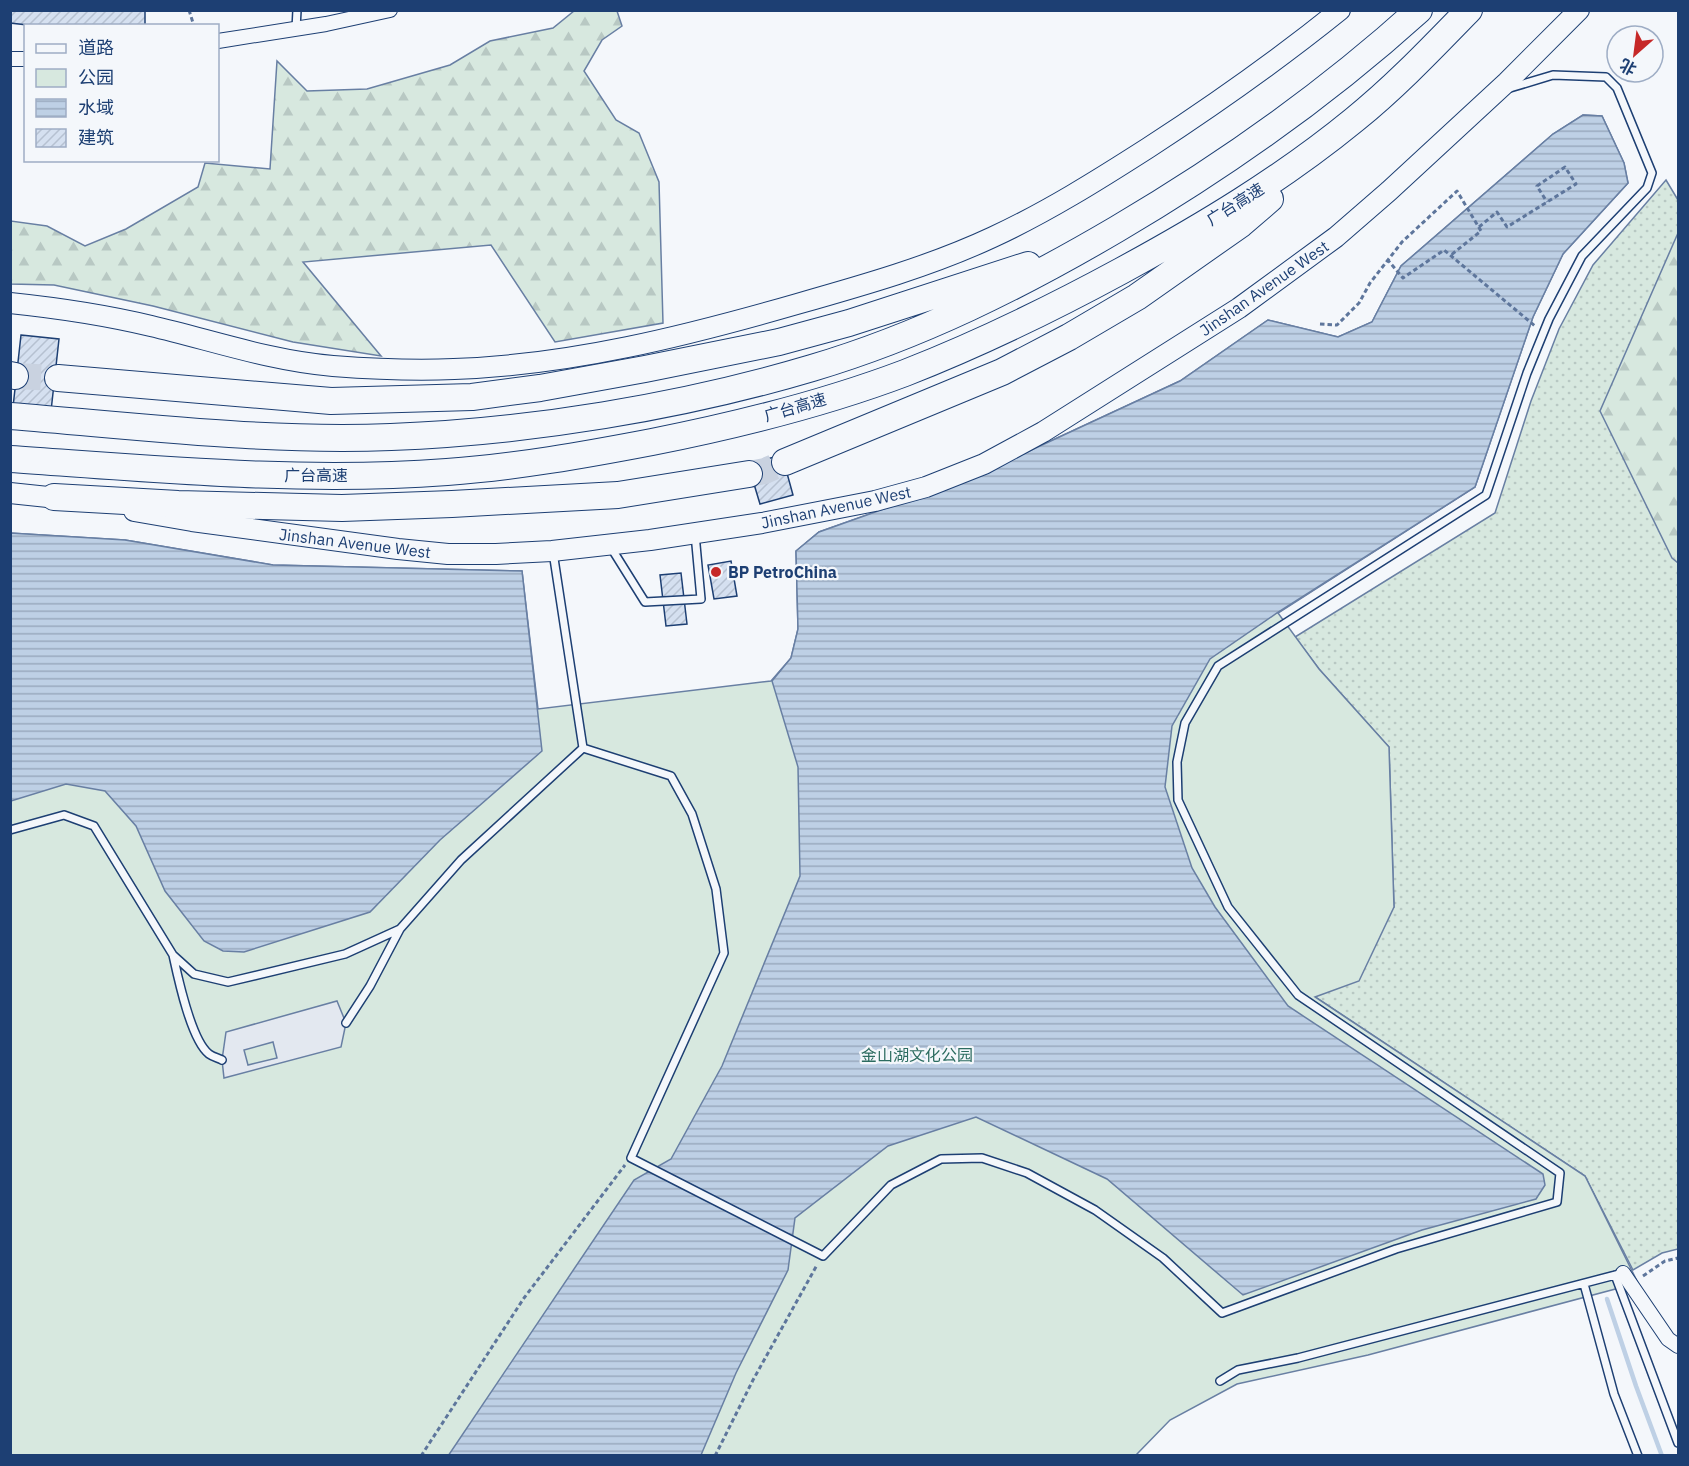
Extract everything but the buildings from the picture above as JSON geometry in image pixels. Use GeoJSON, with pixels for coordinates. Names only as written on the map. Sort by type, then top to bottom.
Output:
{"type":"FeatureCollection","features":[{"type":"Feature","properties":{"kind":"highway","name":"广台高速"},"geometry":{"type":"LineString","coordinates":[[10,416],[260,436],[329,438],[462,433],[614,413],[740,387],[814,368],[910,333],[988,300],[1089,246],[1234,157],[1299,110],[1368,55],[1419,10]]}},
{"type":"Feature","properties":{"kind":"highway","name":"广台高速"},"geometry":{"type":"LineString","coordinates":[[10,459],[286,476],[445,472],[521,465],[595,453],[733,425],[788,410],[904,373],[985,340],[1150,256],[1239,204],[1355,120],[1417,64],[1469,10]]}},
{"type":"Feature","properties":{"kind":"highway"},"geometry":{"type":"LineString","coordinates":[[785,462],[1002,372],[1089,326],[1137,297],[1241,224],[1269,201],[1355,120]]}},
{"type":"Feature","properties":{"kind":"highway"},"geometry":{"type":"LineString","coordinates":[[58,378],[331,401],[472,397],[645,369],[779,342],[849,323],[1089,246]]}},
{"type":"Feature","properties":{"kind":"highway"},"geometry":{"type":"LineString","coordinates":[[54,497],[178,504],[342,508],[618,495],[749,474]]}},
{"type":"Feature","properties":{"kind":"main road"},"geometry":{"type":"LineString","coordinates":[[10,303],[50,307],[138,323],[272,357],[327,365],[379,369],[455,369],[524,364],[651,342],[839,292],[938,261],[994,237],[1107,175],[1285,54],[1340,10]]}},
{"type":"Feature","properties":{"kind":"main road","name":"Jinshan Avenue West"},"geometry":{"type":"LineString","coordinates":[[10,493],[54,497],[192,521],[448,554],[552,550],[695,533],[762,523],[876,501],[926,487],[984,464],[1043,432],[1239,308],[1336,237],[1497,92],[1579,10]]}},
{"type":"Feature","properties":{"kind":"street"},"geometry":{"type":"LineString","coordinates":[[219,40],[296,29],[390,10]]}},
{"type":"Feature","properties":{"kind":"street"},"geometry":{"type":"LineString","coordinates":[[1619,1274],[1668,1339],[1678,1346]]}},
{"type":"Feature","properties":{"kind":"lane"},"geometry":{"type":"LineString","coordinates":[[296,29],[297,10]]}},
{"type":"Feature","properties":{"kind":"lane"},"geometry":{"type":"LineString","coordinates":[[583,748],[671,776],[692,814],[716,889],[724,953],[631,1158],[823,1256],[891,1185],[941,1159],[982,1158],[1027,1173],[1086,1205],[1163,1258],[1222,1313],[1396,1250],[1557,1202],[1560,1173],[1298,995],[1228,907],[1178,800],[1177,762],[1185,723],[1218,666],[1485,495],[1543,333],[1582,256],[1647,188],[1652,173],[1617,88],[1606,77],[1552,75],[1497,92]]}},
{"type":"Feature","properties":{"kind":"lane"},"geometry":{"type":"LineString","coordinates":[[608,544],[645,602],[701,599],[695,533]]}},
{"type":"Feature","properties":{"kind":"lane"},"geometry":{"type":"LineString","coordinates":[[552,550],[583,748]]}},
{"type":"Feature","properties":{"kind":"lane"},"geometry":{"type":"LineString","coordinates":[[346,1023],[370,986],[400,928],[461,860],[583,748]]}},
{"type":"Feature","properties":{"kind":"lane"},"geometry":{"type":"LineString","coordinates":[[10,830],[64,815],[94,826],[173,955],[194,974],[228,982],[345,954],[400,928]]}},
{"type":"Feature","properties":{"kind":"lane"},"geometry":{"type":"LineString","coordinates":[[173,955],[182,994],[198,1038],[208,1053],[222,1060]]}},
{"type":"Feature","properties":{"kind":"lane"},"geometry":{"type":"LineString","coordinates":[[1220,1381],[1238,1370],[1298,1358],[1619,1274],[1678,1443]]}},
{"type":"Feature","properties":{"kind":"lane"},"geometry":{"type":"LineString","coordinates":[[1584,1284],[1614,1394],[1638,1455]]}},
{"type":"Feature","properties":{"kind":"path"},"geometry":{"type":"LineString","coordinates":[[1479,227],[1497,212],[1507,227],[1576,184],[1565,167],[1537,186],[1547,202]]}},
{"type":"Feature","properties":{"kind":"path"},"geometry":{"type":"LineString","coordinates":[[1320,324],[1337,325],[1359,303],[1387,259],[1401,242],[1457,191],[1481,231],[1451,255]]}},
{"type":"Feature","properties":{"kind":"path"},"geometry":{"type":"LineString","coordinates":[[1387,259],[1403,278],[1444,250],[1543,333]]}},
{"type":"Feature","properties":{"kind":"path"},"geometry":{"type":"LineString","coordinates":[[421,1455],[524,1298],[631,1158]]}},
{"type":"Feature","properties":{"kind":"path"},"geometry":{"type":"LineString","coordinates":[[715,1455],[753,1380],[823,1256]]}},
{"type":"Feature","properties":{"kind":"path"},"geometry":{"type":"LineString","coordinates":[[1619,1274],[1645,1276],[1665,1261],[1678,1258]]}},
{"type":"Feature","properties":{"kind":"green space"},"geometry":{"type":"Polygon","coordinates":[[[574,11],[617,11],[622,26],[602,40],[584,71],[616,120],[639,133],[659,182],[663,323],[555,342],[491,245],[303,262],[381,356],[293,342],[153,306],[54,285],[11,284],[11,221],[47,226],[85,246],[126,229],[198,187],[205,163],[270,169],[277,61],[307,91],[367,89],[450,65],[490,41],[553,28],[574,11]]]}},
{"type":"Feature","properties":{"kind":"green space","name":"金山湖文化公园"},"geometry":{"type":"Polygon","coordinates":[[[1583,115],[1602,116],[1624,163],[1628,183],[1563,254],[1533,317],[1475,487],[1278,613],[1319,669],[1389,747],[1394,907],[1359,981],[1315,997],[1585,1176],[1638,1283],[1368,1355],[1237,1384],[1170,1420],[1136,1455],[11,1455],[10,533],[125,540],[273,565],[522,571],[538,709],[771,681],[791,658],[798,629],[796,551],[819,532],[971,478],[1180,381],[1268,320],[1338,337],[1372,322],[1401,266],[1553,134],[1583,115]]]}},
{"type":"Feature","properties":{"kind":"green space"},"geometry":{"type":"Polygon","coordinates":[[[1666,180],[1678,200],[1678,1249],[1662,1253],[1633,1270],[1585,1176],[1314,996],[1394,907],[1389,747],[1319,669],[1295,637],[1495,513],[1531,401],[1559,329],[1593,265],[1666,180]]]}},
{"type":"Feature","properties":{"kind":"green space"},"geometry":{"type":"Polygon","coordinates":[[[1678,233],[1678,563],[1672,558],[1600,411],[1678,233]]]}},
{"type":"Feature","properties":{"kind":"shaded area"},"geometry":{"type":"Polygon","coordinates":[[[337,1001],[346,1023],[341,1047],[224,1078],[222,1060],[226,1032],[337,1001]],[[273,1042],[244,1050],[248,1065],[277,1058],[273,1042]]]}},
{"type":"Feature","properties":{"kind":"water"},"geometry":{"type":"Polygon","coordinates":[[[1583,115],[1602,116],[1624,163],[1628,183],[1563,254],[1533,317],[1475,487],[1277,613],[1210,659],[1172,726],[1165,787],[1192,868],[1215,907],[1288,1006],[1543,1174],[1545,1185],[1536,1199],[1422,1230],[1243,1295],[1107,1179],[976,1117],[888,1146],[795,1218],[788,1270],[736,1373],[701,1455],[448,1456],[634,1180],[671,1159],[722,1066],[800,876],[798,767],[772,681],[791,658],[798,629],[796,551],[819,532],[971,478],[1180,381],[1268,320],[1338,337],[1372,322],[1401,266],[1553,134],[1583,115]]]}},
{"type":"Feature","properties":{"kind":"water"},"geometry":{"type":"Polygon","coordinates":[[[10,533],[125,540],[273,565],[522,571],[542,751],[440,840],[370,912],[244,952],[223,951],[204,941],[165,891],[136,826],[105,791],[66,784],[11,801],[10,533]]]}},
{"type":"Feature","properties":{"kind":"waterway"},"geometry":{"type":"LineString","coordinates":[[1607,1299],[1662,1456]]}},
{"type":"Feature","properties":{"kind":"tunnel"},"geometry":{"type":"LineString","coordinates":[[15,376],[58,378]]}},
{"type":"Feature","properties":{"kind":"tunnel"},"geometry":{"type":"LineString","coordinates":[[749,474],[765,471],[785,462]]}},
{"type":"Feature","properties":{"kind":"place","name":"BP PetroChina"},"geometry":{"type":"Point","coordinates":[716,572]}}]}
